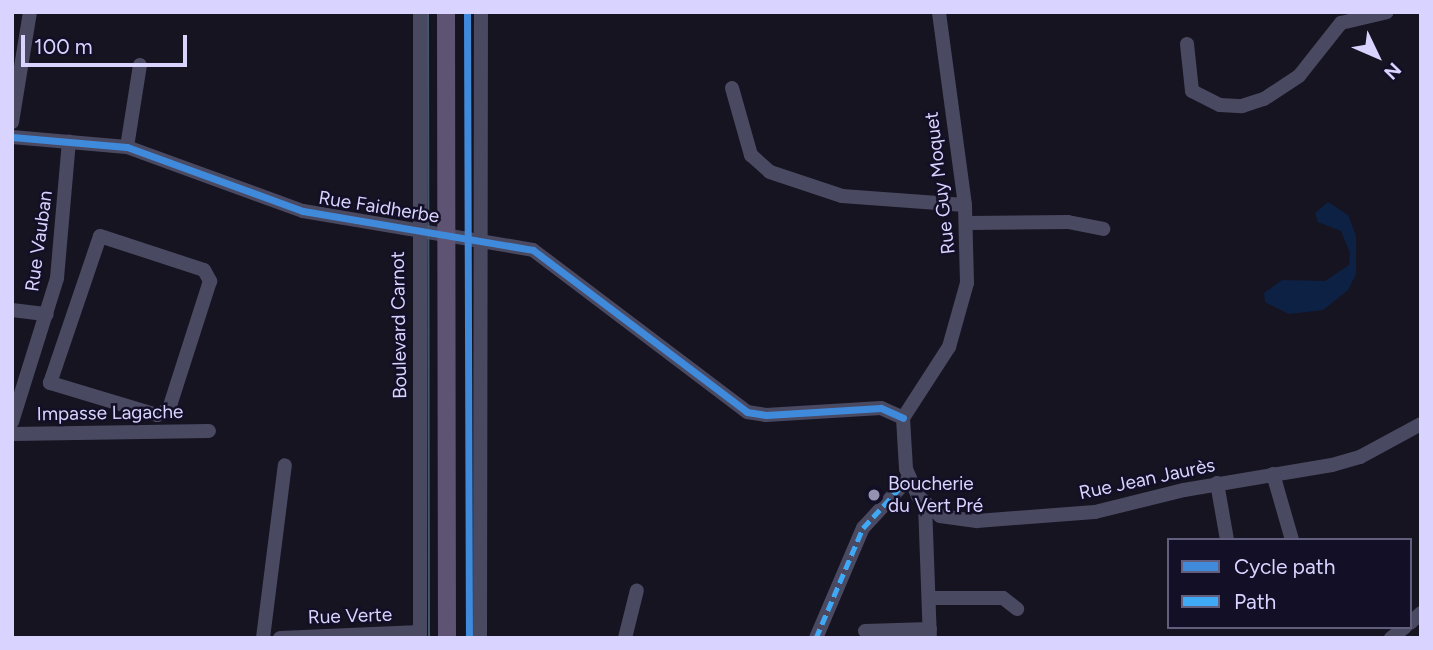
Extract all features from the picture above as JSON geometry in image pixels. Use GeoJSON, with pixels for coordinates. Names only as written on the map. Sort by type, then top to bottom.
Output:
{"type":"FeatureCollection","features":[{"type":"Feature","properties":{"kind":"main road"},"geometry":{"type":"LineString","coordinates":[[446,12],[453,235],[458,638]]}},
{"type":"Feature","properties":{"kind":"main road"},"geometry":{"type":"LineString","coordinates":[[447,638],[457,12]]}},
{"type":"Feature","properties":{"kind":"street"},"geometry":{"type":"LineString","coordinates":[[12,122],[30,12]]}},
{"type":"Feature","properties":{"kind":"street","name":"Boulevard Carnot"},"geometry":{"type":"LineString","coordinates":[[420,12],[420,635]]}},
{"type":"Feature","properties":{"kind":"street"},"geometry":{"type":"LineString","coordinates":[[480,638],[483,240],[481,12]]}},
{"type":"Feature","properties":{"kind":"street","name":"Rue Guy Moquet"},"geometry":{"type":"LineString","coordinates":[[903,418],[943,358],[961,316],[968,268],[965,205],[939,12]]}},
{"type":"Feature","properties":{"kind":"street"},"geometry":{"type":"LineString","coordinates":[[1186,44],[1192,90],[1220,105],[1241,106],[1270,96],[1299,76],[1342,23],[1387,12]]}},
{"type":"Feature","properties":{"kind":"street"},"geometry":{"type":"LineString","coordinates":[[127,147],[140,65]]}},
{"type":"Feature","properties":{"kind":"street"},"geometry":{"type":"LineString","coordinates":[[732,88],[751,155],[770,172],[842,197],[965,205]]}},
{"type":"Feature","properties":{"kind":"street","name":"Rue Faidherbe"},"geometry":{"type":"LineString","coordinates":[[12,137],[127,147],[303,211],[483,240],[544,255],[640,334],[747,412],[766,415],[881,408],[903,418]]}},
{"type":"Feature","properties":{"kind":"street","name":"Rue Vauban"},"geometry":{"type":"LineString","coordinates":[[12,422],[60,265],[69,142]]}},
{"type":"Feature","properties":{"kind":"street"},"geometry":{"type":"LineString","coordinates":[[967,223],[1068,222],[1103,229]]}},
{"type":"Feature","properties":{"kind":"street"},"geometry":{"type":"LineString","coordinates":[[100,236],[204,270],[210,281],[169,409],[157,415],[50,383],[72,312],[100,236]]}},
{"type":"Feature","properties":{"kind":"street"},"geometry":{"type":"LineString","coordinates":[[12,310],[48,309],[72,312]]}},
{"type":"Feature","properties":{"kind":"street"},"geometry":{"type":"LineString","coordinates":[[865,631],[930,633],[925,504],[908,479],[903,418]]}},
{"type":"Feature","properties":{"kind":"street","name":"Rue Jean Jaurès"},"geometry":{"type":"LineString","coordinates":[[925,504],[949,518],[992,521],[1095,512],[1217,483],[1348,461],[1421,425]]}},
{"type":"Feature","properties":{"kind":"street","name":"Impasse Lagache"},"geometry":{"type":"LineString","coordinates":[[12,434],[209,431]]}},
{"type":"Feature","properties":{"kind":"street"},"geometry":{"type":"LineString","coordinates":[[263,638],[285,465]]}},
{"type":"Feature","properties":{"kind":"street"},"geometry":{"type":"LineString","coordinates":[[1273,474],[1291,538]]}},
{"type":"Feature","properties":{"kind":"street"},"geometry":{"type":"LineString","coordinates":[[816,638],[863,528],[908,479]]}},
{"type":"Feature","properties":{"kind":"street"},"geometry":{"type":"LineString","coordinates":[[1217,483],[1227,538]]}},
{"type":"Feature","properties":{"kind":"street"},"geometry":{"type":"LineString","coordinates":[[625,638],[637,590]]}},
{"type":"Feature","properties":{"kind":"street"},"geometry":{"type":"LineString","coordinates":[[929,598],[1003,598],[1017,609]]}},
{"type":"Feature","properties":{"kind":"street","name":"Rue Verte"},"geometry":{"type":"LineString","coordinates":[[281,638],[420,635]]}},
{"type":"Feature","properties":{"kind":"water"},"geometry":{"type":"Polygon","coordinates":[[[1328,202],[1348,215],[1356,236],[1356,274],[1348,290],[1323,310],[1289,314],[1265,302],[1264,293],[1282,280],[1325,281],[1349,265],[1350,253],[1341,231],[1318,222],[1315,213],[1328,202]]]}},
{"type":"Feature","properties":{"kind":"tram line"},"geometry":{"type":"LineString","coordinates":[[428,12],[429,638]]}},
{"type":"Feature","properties":{"kind":"marked path"},"geometry":{"type":"LineString","coordinates":[[816,638],[863,528],[908,479]]}},
{"type":"Feature","properties":{"kind":"cycle path"},"geometry":{"type":"LineString","coordinates":[[467,12],[469,638]]}},
{"type":"Feature","properties":{"kind":"cycle path"},"geometry":{"type":"LineString","coordinates":[[12,137],[127,147],[303,211],[533,250],[747,412],[766,415],[881,408],[903,418]]}},
{"type":"Feature","properties":{"kind":"place","name":"Boucherie du Vert Pré"},"geometry":{"type":"Point","coordinates":[874,495]}}]}
